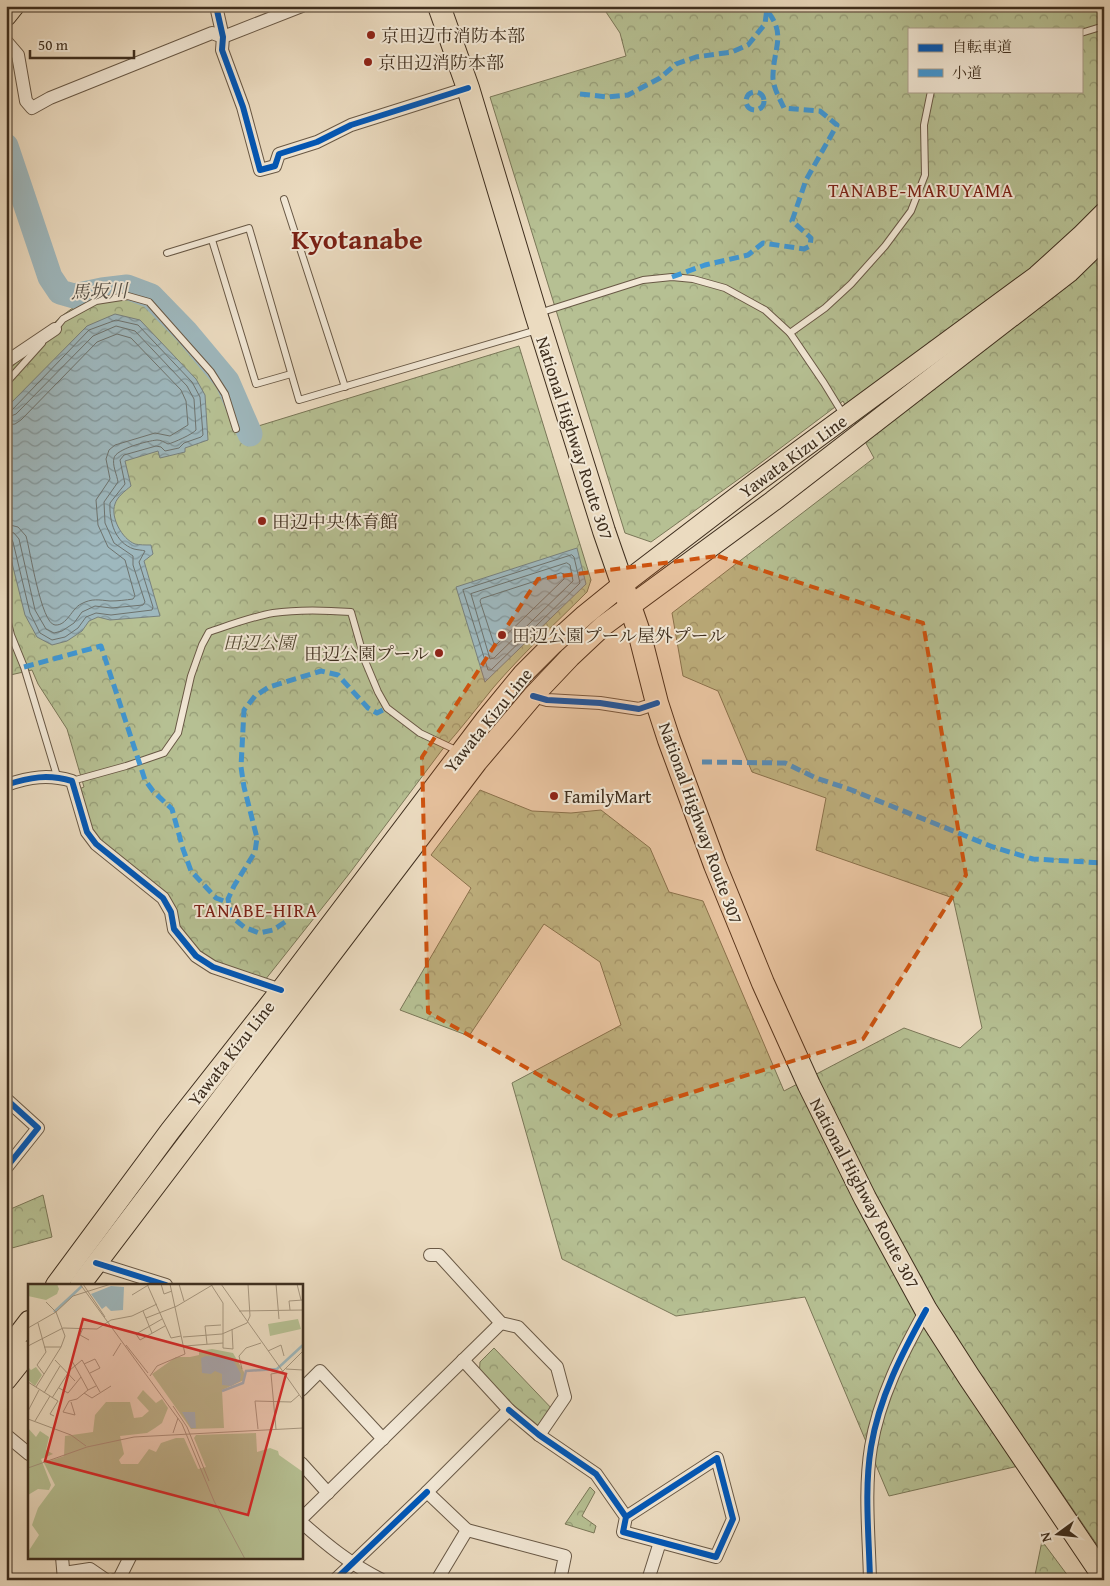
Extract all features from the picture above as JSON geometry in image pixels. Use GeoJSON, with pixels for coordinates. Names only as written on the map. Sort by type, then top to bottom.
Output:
{"type":"FeatureCollection","features":[{"type":"Feature","properties":{"kind":"highway","name":"National Highway Route 307"},"geometry":{"type":"LineString","coordinates":[[439,6],[468,88],[538,322],[622,585],[639,632],[658,703],[712,856],[762,983],[865,1198],[926,1310],[1104,1577]]}},
{"type":"Feature","properties":{"kind":"main road"},"geometry":{"type":"LineString","coordinates":[[6,16],[14,6]]}},
{"type":"Feature","properties":{"kind":"main road","name":"Yawata Kizu Line"},"geometry":{"type":"LineString","coordinates":[[57,1284],[170,1132],[523,674],[572,626],[622,585],[758,481],[1037,276],[1082,236],[1104,213]]}},
{"type":"Feature","properties":{"kind":"main road","name":"Yawata Kizu Line"},"geometry":{"type":"LineString","coordinates":[[81,1284],[477,762],[533,696],[570,657],[603,626],[773,501],[1069,272],[1104,238]]}},
{"type":"Feature","properties":{"kind":"main road"},"geometry":{"type":"LineString","coordinates":[[6,1351],[28,1322]]}},
{"type":"Feature","properties":{"kind":"main road"},"geometry":{"type":"LineString","coordinates":[[6,1380],[28,1352]]}},
{"type":"Feature","properties":{"kind":"street"},"geometry":{"type":"LineString","coordinates":[[216,6],[223,37],[222,50],[243,107],[260,170],[275,166],[279,154],[317,142],[351,125],[468,88]]}},
{"type":"Feature","properties":{"kind":"street"},"geometry":{"type":"LineString","coordinates":[[6,41],[18,54],[26,101],[32,108],[50,98],[212,32],[223,37],[302,6]]}},
{"type":"Feature","properties":{"kind":"street"},"geometry":{"type":"LineString","coordinates":[[6,362],[55,329]]}},
{"type":"Feature","properties":{"kind":"street"},"geometry":{"type":"LineString","coordinates":[[533,696],[547,700],[600,703],[639,709],[658,703]]}},
{"type":"Feature","properties":{"kind":"street"},"geometry":{"type":"LineString","coordinates":[[6,785],[26,778],[57,776],[72,781],[86,832],[96,844],[162,898],[171,912],[174,929],[196,956],[212,967],[281,990]]}},
{"type":"Feature","properties":{"kind":"street"},"geometry":{"type":"LineString","coordinates":[[6,1099],[38,1128],[6,1168]]}},
{"type":"Feature","properties":{"kind":"street"},"geometry":{"type":"LineString","coordinates":[[430,1255],[439,1255],[501,1323],[518,1327],[557,1367],[565,1398],[539,1434]]}},
{"type":"Feature","properties":{"kind":"street"},"geometry":{"type":"LineString","coordinates":[[96,1263],[163,1284]]}},
{"type":"Feature","properties":{"kind":"street"},"geometry":{"type":"LineString","coordinates":[[870,1580],[868,1487],[871,1447],[879,1411],[901,1356],[926,1310]]}},
{"type":"Feature","properties":{"kind":"street"},"geometry":{"type":"LineString","coordinates":[[302,1519],[501,1323]]}},
{"type":"Feature","properties":{"kind":"street"},"geometry":{"type":"LineString","coordinates":[[463,1360],[509,1410],[539,1434],[596,1474],[626,1517]]}},
{"type":"Feature","properties":{"kind":"street"},"geometry":{"type":"LineString","coordinates":[[302,1389],[320,1371],[383,1439]]}},
{"type":"Feature","properties":{"kind":"street"},"geometry":{"type":"LineString","coordinates":[[335,1580],[509,1410]]}},
{"type":"Feature","properties":{"kind":"street"},"geometry":{"type":"LineString","coordinates":[[6,1435],[28,1453]]}},
{"type":"Feature","properties":{"kind":"street"},"geometry":{"type":"LineString","coordinates":[[718,1458],[733,1519],[716,1557],[623,1532],[626,1517],[718,1458]]}},
{"type":"Feature","properties":{"kind":"street"},"geometry":{"type":"LineString","coordinates":[[302,1464],[328,1493]]}},
{"type":"Feature","properties":{"kind":"street"},"geometry":{"type":"LineString","coordinates":[[427,1492],[467,1530],[565,1556],[560,1580]]}},
{"type":"Feature","properties":{"kind":"street"},"geometry":{"type":"LineString","coordinates":[[302,1521],[339,1555],[382,1580]]}},
{"type":"Feature","properties":{"kind":"street"},"geometry":{"type":"LineString","coordinates":[[437,1580],[467,1530]]}},
{"type":"Feature","properties":{"kind":"street"},"geometry":{"type":"LineString","coordinates":[[648,1580],[660,1542]]}},
{"type":"Feature","properties":{"kind":"street"},"geometry":{"type":"LineString","coordinates":[[62,1558],[64,1576],[90,1569],[106,1580]]}},
{"type":"Feature","properties":{"kind":"street"},"geometry":{"type":"LineString","coordinates":[[114,1580],[119,1579],[130,1558]]}},
{"type":"Feature","properties":{"kind":"lane"},"geometry":{"type":"LineString","coordinates":[[1082,33],[1104,26]]}},
{"type":"Feature","properties":{"kind":"lane"},"geometry":{"type":"LineString","coordinates":[[790,333],[824,308],[851,284],[885,246],[911,210],[925,176],[924,125],[931,92]]}},
{"type":"Feature","properties":{"kind":"lane"},"geometry":{"type":"LineString","coordinates":[[284,199],[344,387]]}},
{"type":"Feature","properties":{"kind":"lane"},"geometry":{"type":"LineString","coordinates":[[168,253],[249,228],[299,400],[344,387],[538,322],[643,280],[672,277],[693,279],[725,288],[765,310],[790,333],[845,418]]}},
{"type":"Feature","properties":{"kind":"lane"},"geometry":{"type":"LineString","coordinates":[[212,240],[256,384],[291,374]]}},
{"type":"Feature","properties":{"kind":"lane"},"geometry":{"type":"LineString","coordinates":[[6,383],[63,319],[96,301],[128,296],[149,302],[211,372],[225,394],[236,429]]}},
{"type":"Feature","properties":{"kind":"lane"},"geometry":{"type":"LineString","coordinates":[[72,781],[164,753],[178,733],[191,676],[202,645],[209,632],[250,618],[273,613],[322,610],[351,612],[365,661],[387,708],[420,733],[461,753]]}},
{"type":"Feature","properties":{"kind":"lane"},"geometry":{"type":"LineString","coordinates":[[6,615],[57,776]]}},
{"type":"Feature","properties":{"kind":"highlighted area"},"geometry":{"type":"Polygon","coordinates":[[[718,556],[923,623],[966,875],[863,1039],[613,1117],[428,1012],[422,757],[538,579],[718,556]]]}},
{"type":"Feature","properties":{"kind":"green space"},"geometry":{"type":"Polygon","coordinates":[[[602,6],[1104,6],[1104,1555],[1040,1461],[889,1496],[805,1297],[676,1316],[562,1259],[512,1083],[621,1025],[600,962],[544,924],[469,1036],[400,1010],[471,888],[431,855],[480,790],[532,811],[571,813],[601,810],[650,848],[669,892],[703,901],[784,1091],[904,1028],[960,1048],[982,1028],[953,898],[816,850],[826,798],[752,772],[718,691],[683,676],[672,613],[874,458],[843,401],[651,542],[625,533],[490,97],[626,56],[620,33],[602,6]]]}},
{"type":"Feature","properties":{"kind":"green space","name":"田辺公園"},"geometry":{"type":"Polygon","coordinates":[[[127,292],[151,300],[210,366],[228,392],[242,431],[519,346],[591,580],[587,592],[504,675],[442,750],[349,874],[265,980],[219,965],[200,952],[179,926],[171,902],[92,833],[79,789],[84,787],[67,729],[38,684],[32,670],[6,676],[6,373],[59,318],[71,309],[97,296],[127,292]]]}},
{"type":"Feature","properties":{"kind":"green space"},"geometry":{"type":"Polygon","coordinates":[[[43,1195],[52,1237],[12,1248],[6,1211],[43,1195]]]}},
{"type":"Feature","properties":{"kind":"green space"},"geometry":{"type":"Polygon","coordinates":[[[494,1348],[555,1412],[539,1435],[479,1378],[480,1362],[494,1348]]]}},
{"type":"Feature","properties":{"kind":"green space"},"geometry":{"type":"Polygon","coordinates":[[[590,1487],[595,1492],[582,1516],[596,1526],[594,1533],[565,1524],[590,1487]]]}},
{"type":"Feature","properties":{"kind":"green space"},"geometry":{"type":"Polygon","coordinates":[[[1042,1541],[1071,1580],[1034,1580],[1042,1541]]]}},
{"type":"Feature","properties":{"kind":"water"},"geometry":{"type":"Polygon","coordinates":[[[115,314],[140,320],[196,379],[205,395],[208,440],[185,448],[185,452],[160,458],[158,451],[125,461],[131,486],[116,501],[114,515],[118,527],[130,541],[135,544],[151,545],[153,554],[144,561],[160,616],[110,620],[98,617],[89,621],[82,631],[67,641],[52,645],[37,637],[25,615],[11,559],[6,528],[6,408],[87,326],[115,314]]]}},
{"type":"Feature","properties":{"kind":"water","name":"田辺公園プール屋外プール"},"geometry":{"type":"Polygon","coordinates":[[[577,548],[586,584],[485,682],[456,587],[577,548]]]}},
{"type":"Feature","properties":{"kind":"waterway","name":"馬坂川"},"geometry":{"type":"LineString","coordinates":[[6,146],[50,277],[60,292],[74,296],[127,287],[151,296],[186,332],[227,381],[250,434]]}},
{"type":"Feature","properties":{"kind":"marked path"},"geometry":{"type":"LineString","coordinates":[[672,277],[705,265],[748,255],[763,243],[804,249],[810,246],[811,238],[792,221],[806,180],[837,125],[820,111],[784,108],[773,79],[778,39],[777,32],[771,15],[763,6]]}},
{"type":"Feature","properties":{"kind":"marked path"},"geometry":{"type":"LineString","coordinates":[[580,94],[608,97],[628,95],[660,78],[676,64],[696,57],[732,52],[748,45],[765,24],[767,8]]}},
{"type":"Feature","properties":{"kind":"marked path"},"geometry":{"type":"LineString","coordinates":[[755,92],[761,95],[764,101],[761,107],[755,110],[749,107],[746,101],[749,95],[755,92]]}},
{"type":"Feature","properties":{"kind":"marked path"},"geometry":{"type":"LineString","coordinates":[[24,667],[101,646],[145,780],[153,791],[172,809],[191,871],[216,898],[229,903]]}},
{"type":"Feature","properties":{"kind":"marked path"},"geometry":{"type":"LineString","coordinates":[[285,922],[273,930],[259,933],[244,927],[232,917],[228,899],[255,852],[257,838],[241,767],[244,710],[255,696],[269,687],[321,671],[338,675],[368,708],[377,713],[387,708]]}},
{"type":"Feature","properties":{"kind":"marked path"},"geometry":{"type":"LineString","coordinates":[[702,762],[785,763],[816,778],[849,789],[993,847],[1033,859],[1104,863]]}},
{"type":"Feature","properties":{"kind":"cycle path"},"geometry":{"type":"LineString","coordinates":[[216,6],[223,37],[222,50],[243,107],[260,170],[275,166],[279,154],[317,142],[351,125],[468,88]]}},
{"type":"Feature","properties":{"kind":"cycle path"},"geometry":{"type":"LineString","coordinates":[[533,696],[547,700],[600,703],[639,709],[657,703]]}},
{"type":"Feature","properties":{"kind":"cycle path"},"geometry":{"type":"LineString","coordinates":[[6,785],[39,777],[72,781],[87,832],[96,844],[163,898],[171,912],[174,929],[196,956],[213,967],[281,990]]}},
{"type":"Feature","properties":{"kind":"cycle path"},"geometry":{"type":"LineString","coordinates":[[6,1099],[38,1128],[6,1168]]}},
{"type":"Feature","properties":{"kind":"cycle path"},"geometry":{"type":"LineString","coordinates":[[96,1263],[163,1284]]}},
{"type":"Feature","properties":{"kind":"cycle path"},"geometry":{"type":"LineString","coordinates":[[870,1580],[868,1480],[871,1447],[886,1393],[908,1343],[926,1310]]}},
{"type":"Feature","properties":{"kind":"cycle path"},"geometry":{"type":"LineString","coordinates":[[509,1410],[539,1435],[596,1474],[626,1517],[623,1532],[716,1557],[733,1519],[717,1458],[626,1517]]}},
{"type":"Feature","properties":{"kind":"cycle path"},"geometry":{"type":"LineString","coordinates":[[335,1580],[427,1492]]}},
{"type":"Feature","properties":{"kind":"place","name":"京田辺市消防本部"},"geometry":{"type":"Point","coordinates":[371,35]}},
{"type":"Feature","properties":{"kind":"place","name":"京田辺消防本部"},"geometry":{"type":"Point","coordinates":[368,62]}},
{"type":"Feature","properties":{"kind":"place","name":"田辺中央体育館"},"geometry":{"type":"Point","coordinates":[262,521]}},
{"type":"Feature","properties":{"kind":"place","name":"田辺公園プール屋外プール"},"geometry":{"type":"Point","coordinates":[502,635]}},
{"type":"Feature","properties":{"kind":"place","name":"田辺公園プール"},"geometry":{"type":"Point","coordinates":[439,653]}},
{"type":"Feature","properties":{"kind":"place","name":"FamilyMart"},"geometry":{"type":"Point","coordinates":[554,796]}},
{"type":"Feature","properties":{"kind":"district","name":"TANABE-MARUYAMA"},"geometry":{"type":"Point","coordinates":[921,190]}},
{"type":"Feature","properties":{"kind":"district","name":"Kyotanabe"},"geometry":{"type":"Point","coordinates":[357,238]}},
{"type":"Feature","properties":{"kind":"district","name":"TANABE-HIRA"},"geometry":{"type":"Point","coordinates":[256,910]}}]}
